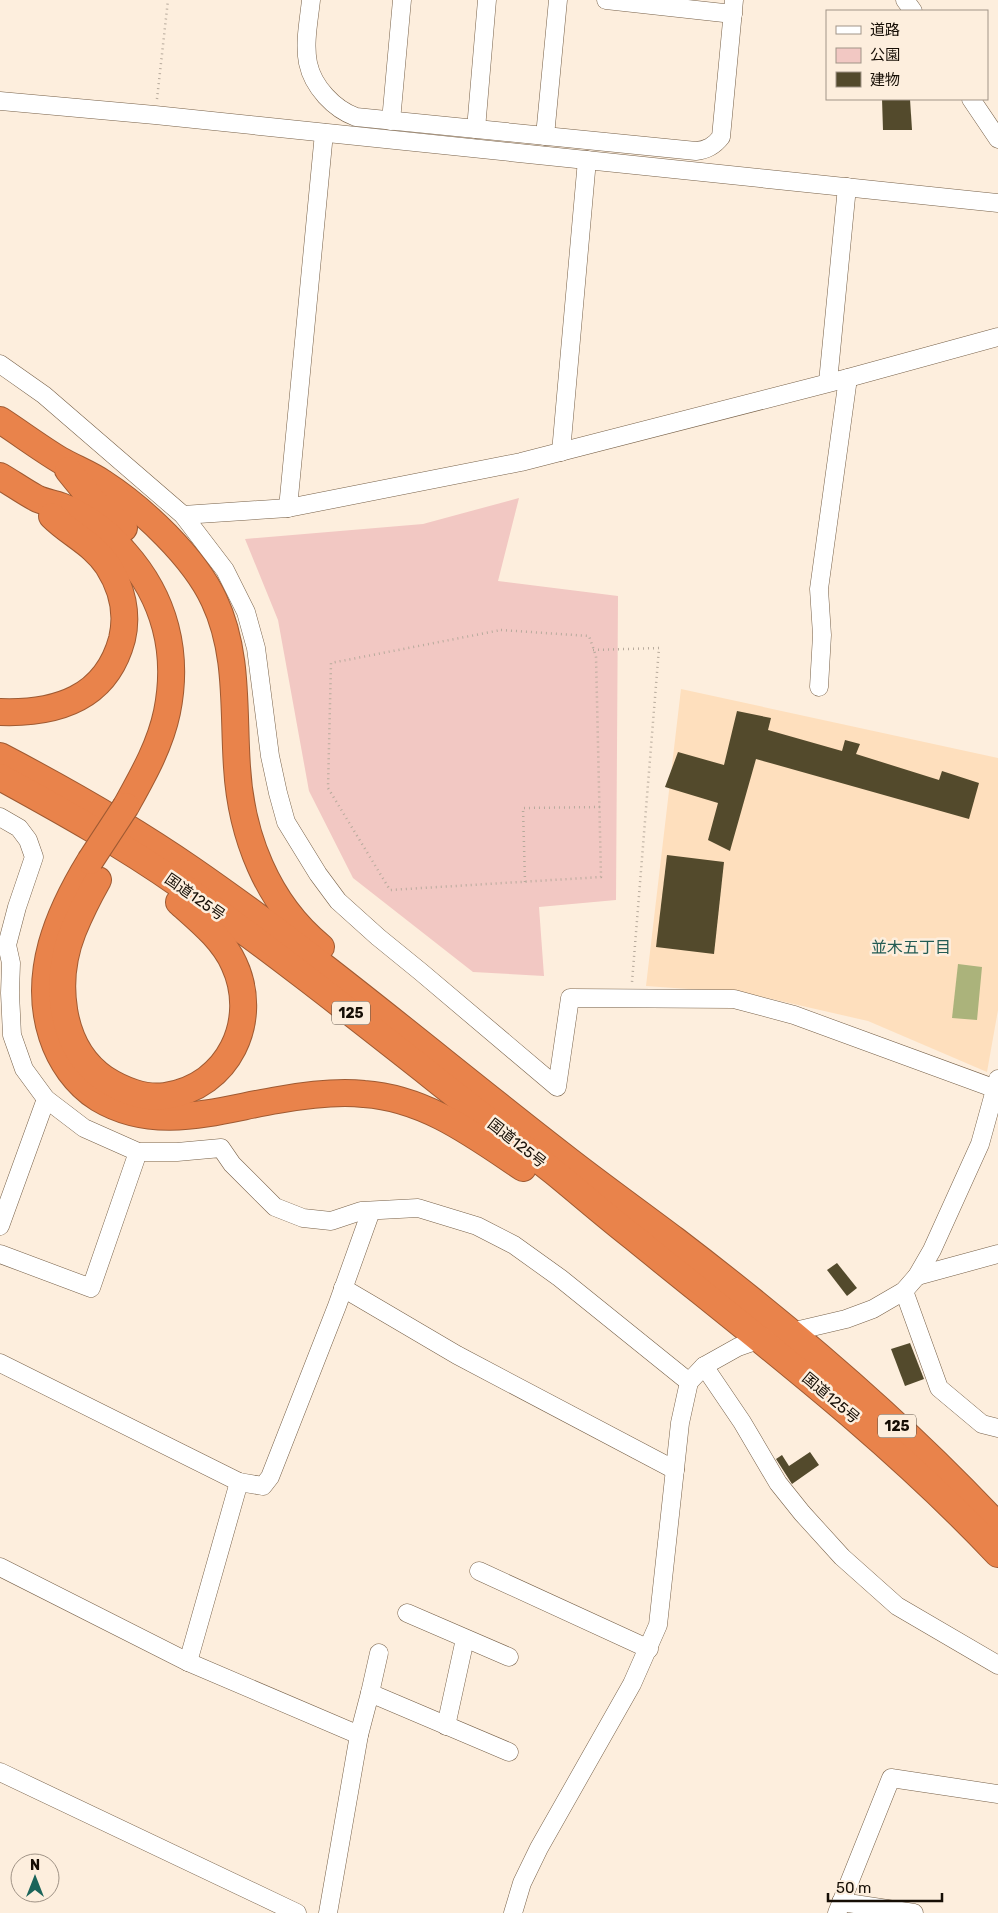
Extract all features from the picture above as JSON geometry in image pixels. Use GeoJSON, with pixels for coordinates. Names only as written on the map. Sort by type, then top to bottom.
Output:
{"type":"FeatureCollection","features":[{"type":"Feature","properties":{"kind":"highway"},"geometry":{"type":"LineString","coordinates":[[0,420],[60,460],[103,483],[127,500],[166,535],[192,564],[214,599],[229,643],[232,665],[236,767],[242,815],[257,860],[266,880],[295,922],[311,939],[335,958],[483,1093]]}},
{"type":"Feature","properties":{"kind":"highway"},"geometry":{"type":"LineString","coordinates":[[60,460],[93,501],[134,537],[157,566],[174,599],[184,633],[187,674],[180,720],[169,756],[97,865],[64,908],[48,957],[45,998],[49,1026],[57,1051],[78,1082],[92,1094],[123,1110],[140,1115],[200,1115],[317,1094],[365,1094],[410,1103],[462,1127],[633,1238]]}},
{"type":"Feature","properties":{"kind":"highway"},"geometry":{"type":"LineString","coordinates":[[0,476],[37,499],[62,506],[94,524],[112,538],[139,569],[158,601],[170,651],[170,690],[167,713],[160,737],[146,769],[133,810]]}},
{"type":"Feature","properties":{"kind":"highway"},"geometry":{"type":"LineString","coordinates":[[0,712],[37,711],[57,707],[91,690],[103,679],[113,665],[123,634],[125,617],[123,600],[117,582],[108,567],[97,551],[54,518],[37,499]]}},
{"type":"Feature","properties":{"kind":"highway","name":"国道125号"},"geometry":{"type":"LineString","coordinates":[[0,756],[61,788],[190,868],[322,965],[790,1332],[878,1408],[998,1526]]}},
{"type":"Feature","properties":{"kind":"highway","name":"国道125号"},"geometry":{"type":"LineString","coordinates":[[0,777],[130,852],[180,885],[307,978],[761,1339],[913,1470],[998,1554]]}},
{"type":"Feature","properties":{"kind":"highway"},"geometry":{"type":"LineString","coordinates":[[55,807],[170,894],[203,923],[220,942],[233,961],[240,978],[244,997],[244,1016],[238,1034],[225,1063],[211,1077],[186,1090],[164,1096],[147,1095],[129,1091],[113,1084],[99,1074],[76,1048],[69,1031],[64,1012],[63,976],[66,956],[97,865]]}},
{"type":"Feature","properties":{"kind":"street"},"geometry":{"type":"LineString","coordinates":[[311,0],[306,41],[308,64],[319,86],[331,103],[344,113],[356,117],[391,121],[696,151],[705,150],[716,144],[721,137],[723,125],[734,7],[606,0]]}},
{"type":"Feature","properties":{"kind":"street"},"geometry":{"type":"LineString","coordinates":[[391,121],[402,0]]}},
{"type":"Feature","properties":{"kind":"street"},"geometry":{"type":"LineString","coordinates":[[476,129],[487,0]]}},
{"type":"Feature","properties":{"kind":"street"},"geometry":{"type":"LineString","coordinates":[[545,136],[558,0]]}},
{"type":"Feature","properties":{"kind":"street"},"geometry":{"type":"LineString","coordinates":[[972,100],[998,139]]}},
{"type":"Feature","properties":{"kind":"street"},"geometry":{"type":"LineString","coordinates":[[0,101],[324,132],[998,203]]}},
{"type":"Feature","properties":{"kind":"street"},"geometry":{"type":"LineString","coordinates":[[288,508],[324,132]]}},
{"type":"Feature","properties":{"kind":"street"},"geometry":{"type":"LineString","coordinates":[[561,452],[587,160]]}},
{"type":"Feature","properties":{"kind":"street"},"geometry":{"type":"LineString","coordinates":[[828,382],[847,187]]}},
{"type":"Feature","properties":{"kind":"street"},"geometry":{"type":"LineString","coordinates":[[183,515],[288,508],[512,464],[848,378],[998,337]]}},
{"type":"Feature","properties":{"kind":"street"},"geometry":{"type":"LineString","coordinates":[[0,364],[44,395],[183,515],[225,570],[246,612],[256,648],[270,756],[286,822],[318,874],[338,901],[378,937],[558,1088],[570,998],[734,999],[794,1015],[997,1084],[980,1144],[932,1250],[917,1276],[904,1290],[873,1309],[846,1319],[738,1346],[704,1366],[689,1382],[680,1423],[674,1470],[658,1625],[632,1684],[539,1848],[522,1883],[513,1913]]}},
{"type":"Feature","properties":{"kind":"street"},"geometry":{"type":"LineString","coordinates":[[819,687],[822,635],[819,589],[848,378]]}},
{"type":"Feature","properties":{"kind":"street"},"geometry":{"type":"LineString","coordinates":[[0,818],[19,828],[28,840],[34,857],[3,945],[11,963],[12,1035],[24,1068],[46,1099],[84,1128],[138,1152],[177,1152],[221,1148],[232,1164],[275,1207],[303,1218],[331,1221],[361,1211],[418,1208],[477,1226],[514,1245],[560,1278],[689,1382]]}},
{"type":"Feature","properties":{"kind":"street"},"geometry":{"type":"LineString","coordinates":[[0,1017],[10,993]]}},
{"type":"Feature","properties":{"kind":"street"},"geometry":{"type":"LineString","coordinates":[[0,1226],[46,1099]]}},
{"type":"Feature","properties":{"kind":"street"},"geometry":{"type":"LineString","coordinates":[[0,1254],[91,1288],[138,1152]]}},
{"type":"Feature","properties":{"kind":"street"},"geometry":{"type":"LineString","coordinates":[[0,1363],[239,1482],[262,1486],[270,1477],[371,1211]]}},
{"type":"Feature","properties":{"kind":"street"},"geometry":{"type":"LineString","coordinates":[[917,1276],[998,1254]]}},
{"type":"Feature","properties":{"kind":"street"},"geometry":{"type":"LineString","coordinates":[[343,1288],[457,1355],[674,1470]]}},
{"type":"Feature","properties":{"kind":"street"},"geometry":{"type":"LineString","coordinates":[[904,1290],[938,1388],[982,1424],[998,1428]]}},
{"type":"Feature","properties":{"kind":"street"},"geometry":{"type":"LineString","coordinates":[[704,1366],[742,1422],[778,1483],[842,1557],[897,1606],[998,1665]]}},
{"type":"Feature","properties":{"kind":"street"},"geometry":{"type":"LineString","coordinates":[[188,1662],[239,1482]]}},
{"type":"Feature","properties":{"kind":"street"},"geometry":{"type":"LineString","coordinates":[[0,1567],[188,1662],[359,1735]]}},
{"type":"Feature","properties":{"kind":"street"},"geometry":{"type":"LineString","coordinates":[[479,1571],[648,1649]]}},
{"type":"Feature","properties":{"kind":"street"},"geometry":{"type":"LineString","coordinates":[[408,1613],[509,1657]]}},
{"type":"Feature","properties":{"kind":"street"},"geometry":{"type":"LineString","coordinates":[[446,1726],[465,1639]]}},
{"type":"Feature","properties":{"kind":"street"},"geometry":{"type":"LineString","coordinates":[[328,1913],[359,1735],[379,1653]]}},
{"type":"Feature","properties":{"kind":"street"},"geometry":{"type":"LineString","coordinates":[[370,1693],[509,1752]]}},
{"type":"Feature","properties":{"kind":"street"},"geometry":{"type":"LineString","coordinates":[[0,1772],[297,1913]]}},
{"type":"Feature","properties":{"kind":"street"},"geometry":{"type":"LineString","coordinates":[[914,1913],[839,1908],[892,1778],[998,1794]]}},
{"type":"Feature","properties":{"kind":"path"},"geometry":{"type":"LineString","coordinates":[[155,115],[168,0]]}},
{"type":"Feature","properties":{"kind":"path"},"geometry":{"type":"LineString","coordinates":[[501,630],[589,636],[596,656],[600,807],[601,877],[390,890],[328,788],[331,663],[501,630]]}},
{"type":"Feature","properties":{"kind":"path"},"geometry":{"type":"LineString","coordinates":[[594,650],[659,648],[630,998]]}},
{"type":"Feature","properties":{"kind":"path"},"geometry":{"type":"LineString","coordinates":[[525,882],[524,808],[600,807]]}},
{"type":"Feature","properties":{"kind":"shaded area"},"geometry":{"type":"Polygon","coordinates":[[[681,689],[998,758],[998,1010],[987,1072],[868,1021],[745,993],[646,986],[681,689]]]}},
{"type":"Feature","properties":{"kind":"shaded area"},"geometry":{"type":"Polygon","coordinates":[[[958,964],[982,967],[977,1020],[952,1018],[958,964]]]}},
{"type":"Feature","properties":{"kind":"green space"},"geometry":{"type":"Polygon","coordinates":[[[519,498],[498,581],[618,596],[616,900],[539,907],[544,976],[473,972],[353,878],[309,791],[278,620],[245,539],[423,524],[519,498]]]}},
{"type":"Feature","properties":{"kind":"building"},"geometry":{"type":"Polygon","coordinates":[[[882,100],[910,100],[912,130],[883,130],[882,100]]]}},
{"type":"Feature","properties":{"kind":"building"},"geometry":{"type":"Polygon","coordinates":[[[737,711],[771,718],[768,730],[842,751],[845,740],[860,744],[856,754],[939,780],[942,771],[979,783],[969,819],[756,759],[730,851],[708,840],[718,803],[665,787],[678,752],[724,765],[737,711]]]}},
{"type":"Feature","properties":{"kind":"building"},"geometry":{"type":"Polygon","coordinates":[[[667,855],[724,862],[714,954],[656,947],[667,855]]]}},
{"type":"Feature","properties":{"kind":"building"},"geometry":{"type":"Polygon","coordinates":[[[837,1263],[857,1288],[847,1296],[827,1270],[837,1263]]]}},
{"type":"Feature","properties":{"kind":"building"},"geometry":{"type":"Polygon","coordinates":[[[910,1343],[924,1379],[905,1386],[891,1349],[910,1343]]]}},
{"type":"Feature","properties":{"kind":"building"},"geometry":{"type":"Polygon","coordinates":[[[810,1452],[819,1465],[792,1484],[776,1459],[782,1455],[789,1466],[810,1452]]]}},
{"type":"Feature","properties":{"kind":"district","name":"並木五丁目"},"geometry":{"type":"Point","coordinates":[911,947]}}]}
